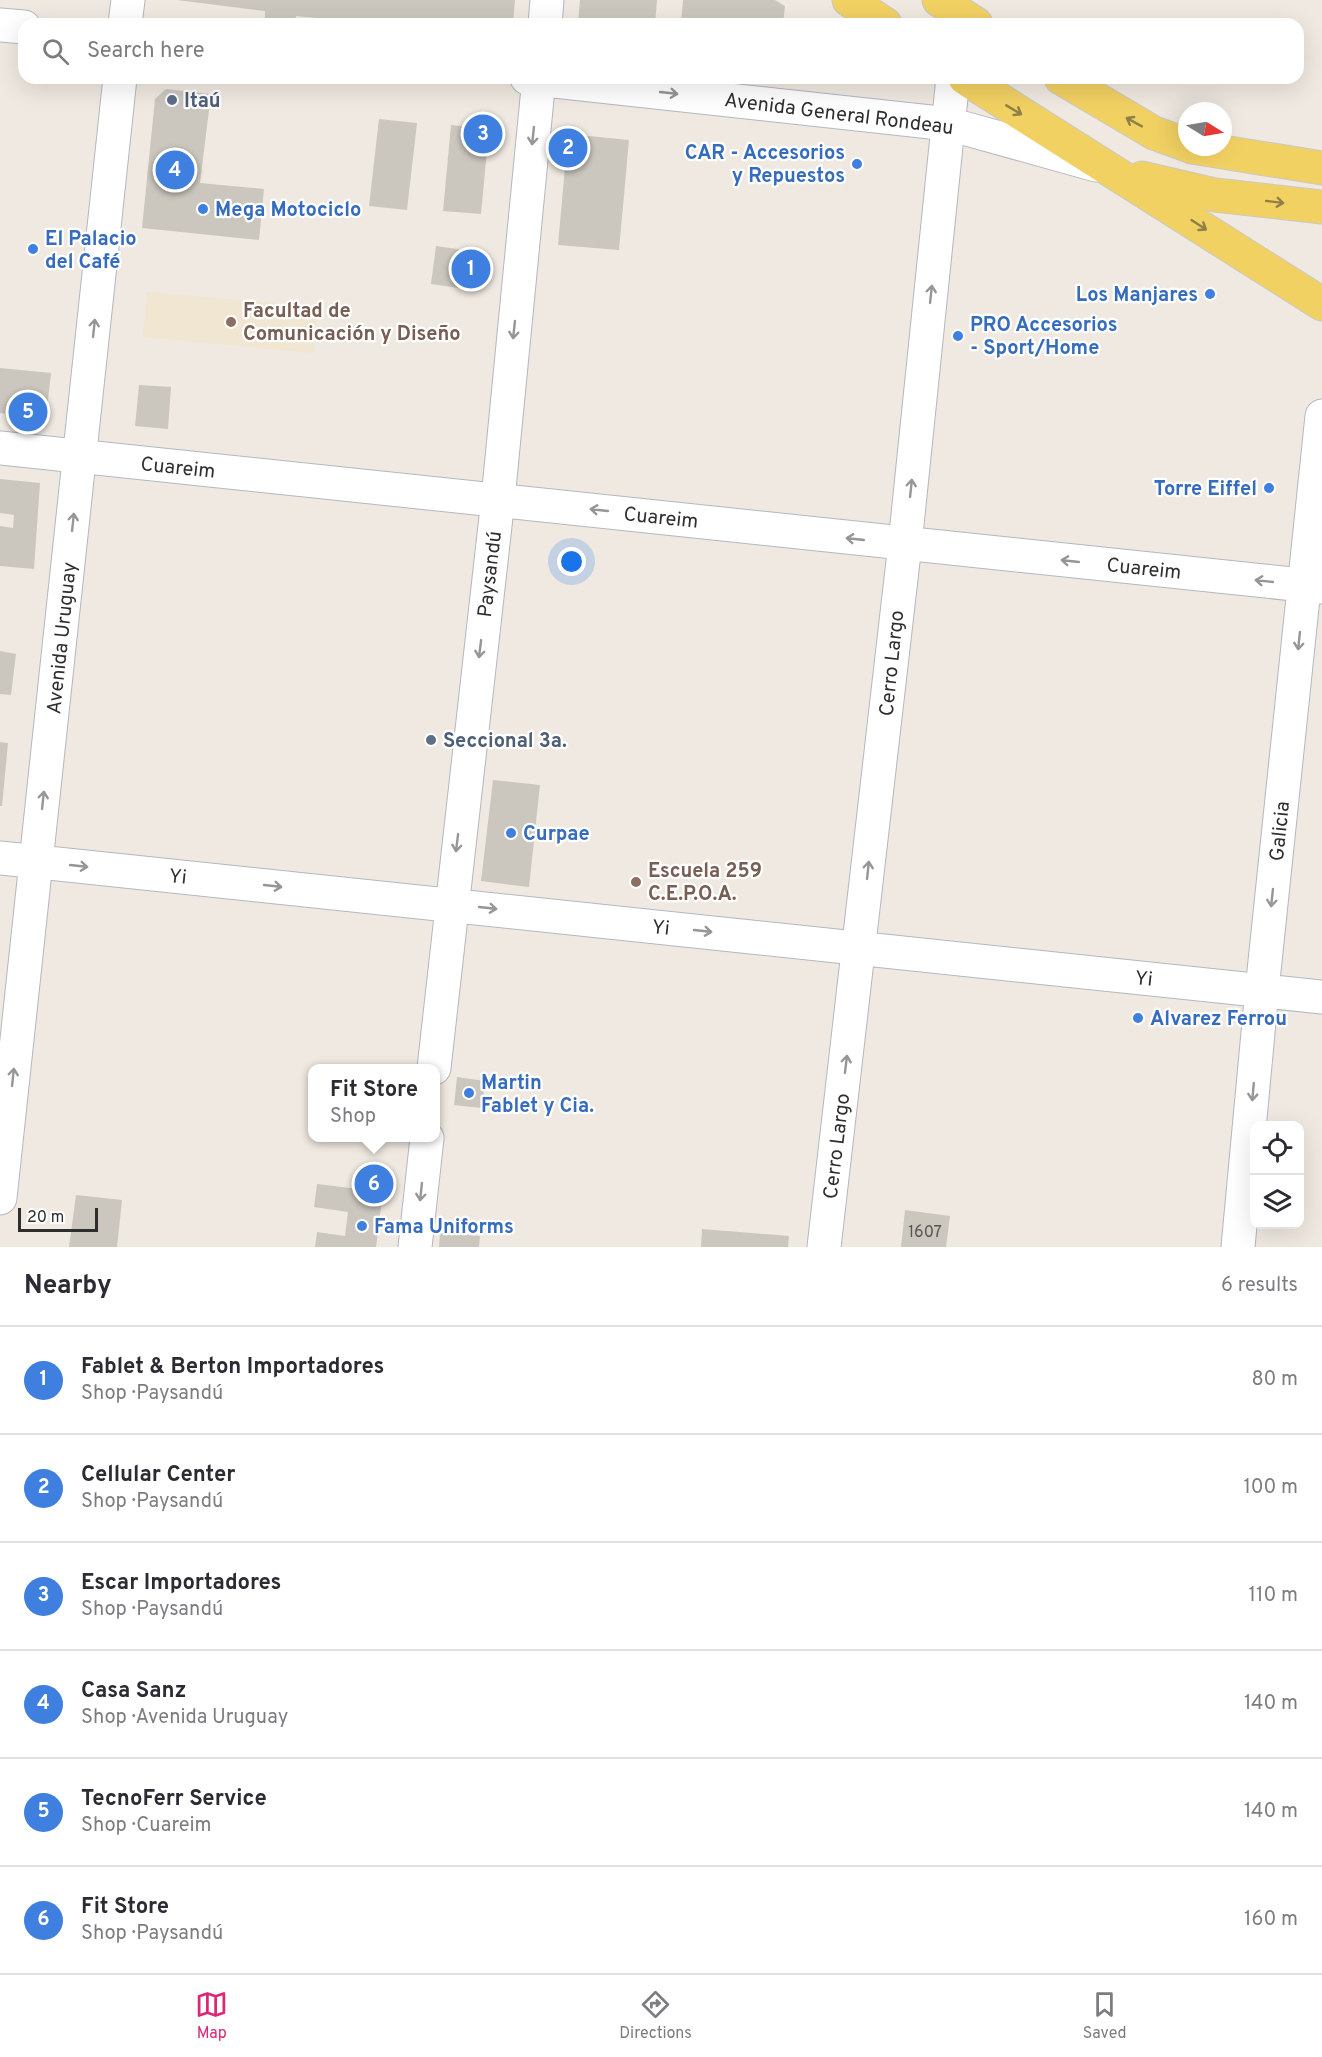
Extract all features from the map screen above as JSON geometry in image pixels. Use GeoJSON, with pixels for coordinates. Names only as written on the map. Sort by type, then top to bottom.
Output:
{"type":"FeatureCollection","features":[{"type":"Feature","properties":{"kind":"main road"},"geometry":{"type":"LineString","coordinates":[[849,0],[876,18]]}},
{"type":"Feature","properties":{"kind":"main road"},"geometry":{"type":"LineString","coordinates":[[975,84],[1115,170],[1322,304]]}},
{"type":"Feature","properties":{"kind":"main road"},"geometry":{"type":"LineString","coordinates":[[1071,84],[1154,133],[1178,142]]}},
{"type":"Feature","properties":{"kind":"main road"},"geometry":{"type":"LineString","coordinates":[[1232,153],[1322,168]]}},
{"type":"Feature","properties":{"kind":"main road","name":"Avenida General Rondeau"},"geometry":{"type":"LineString","coordinates":[[1115,170],[1166,185],[1215,195],[1322,207]]}},
{"type":"Feature","properties":{"kind":"street"},"geometry":{"type":"LineString","coordinates":[[126,18],[128,0]]}},
{"type":"Feature","properties":{"kind":"street"},"geometry":{"type":"LineString","coordinates":[[546,18],[547,0]]}},
{"type":"Feature","properties":{"kind":"street"},"geometry":{"type":"LineString","coordinates":[[0,24],[18,26]]}},
{"type":"Feature","properties":{"kind":"street","name":"Avenida Uruguay"},"geometry":{"type":"LineString","coordinates":[[0,1198],[119,84]]}},
{"type":"Feature","properties":{"kind":"street","name":"Paysandú"},"geometry":{"type":"LineString","coordinates":[[434,1064],[450,904],[498,499],[534,84]]}},
{"type":"Feature","properties":{"kind":"street","name":"Avenida General Rondeau"},"geometry":{"type":"LineString","coordinates":[[589,84],[949,124],[1115,170]]}},
{"type":"Feature","properties":{"kind":"street","name":"Cerro Largo"},"geometry":{"type":"LineString","coordinates":[[824,1247],[905,544],[952,84]]}},
{"type":"Feature","properties":{"kind":"street","name":"Galicia"},"geometry":{"type":"LineString","coordinates":[[1238,1247],[1262,990],[1313,586],[1322,416]]}},
{"type":"Feature","properties":{"kind":"street","name":"Cuareim"},"geometry":{"type":"LineString","coordinates":[[0,448],[1313,586]]}},
{"type":"Feature","properties":{"kind":"street","name":"Yi"},"geometry":{"type":"LineString","coordinates":[[0,858],[1322,997]]}},
{"type":"Feature","properties":{"kind":"street"},"geometry":{"type":"LineString","coordinates":[[415,1247],[426,1142]]}},
{"type":"Feature","properties":{"kind":"shaded area","name":"Facultad de Comunicación y Diseño"},"geometry":{"type":"Polygon","coordinates":[[[147,292],[318,307],[314,353],[143,337],[147,292]]]}},
{"type":"Feature","properties":{"kind":"building"},"geometry":{"type":"Polygon","coordinates":[[[177,0],[515,0],[514,18],[316,18],[296,16],[296,18],[265,18],[265,11],[177,0]]]}},
{"type":"Feature","properties":{"kind":"building"},"geometry":{"type":"Polygon","coordinates":[[[580,0],[657,0],[656,18],[578,18],[580,0]]]}},
{"type":"Feature","properties":{"kind":"building"},"geometry":{"type":"Polygon","coordinates":[[[683,0],[775,0],[785,6],[784,18],[682,18],[683,0]]]}},
{"type":"Feature","properties":{"kind":"building"},"geometry":{"type":"Polygon","coordinates":[[[166,89],[211,94],[200,183],[264,189],[259,240],[142,228],[155,99],[166,89]]]}},
{"type":"Feature","properties":{"kind":"building"},"geometry":{"type":"Polygon","coordinates":[[[379,119],[417,123],[407,210],[369,206],[379,119]]]}},
{"type":"Feature","properties":{"kind":"building"},"geometry":{"type":"Polygon","coordinates":[[[451,125],[489,129],[481,214],[443,211],[451,125]]]}},
{"type":"Feature","properties":{"kind":"building"},"geometry":{"type":"Polygon","coordinates":[[[568,134],[629,140],[619,250],[558,245],[568,134]]]}},
{"type":"Feature","properties":{"kind":"building"},"geometry":{"type":"Polygon","coordinates":[[[436,246],[478,252],[472,290],[431,284],[436,246]]]}},
{"type":"Feature","properties":{"kind":"building"},"geometry":{"type":"Polygon","coordinates":[[[0,368],[51,373],[46,418],[0,413],[0,368]]]}},
{"type":"Feature","properties":{"kind":"building"},"geometry":{"type":"Polygon","coordinates":[[[139,385],[171,387],[168,429],[135,426],[139,385]]]}},
{"type":"Feature","properties":{"kind":"building"},"geometry":{"type":"Polygon","coordinates":[[[0,479],[40,483],[34,569],[0,566],[0,526],[13,528],[14,515],[0,513],[0,479]]]}},
{"type":"Feature","properties":{"kind":"building"},"geometry":{"type":"Polygon","coordinates":[[[0,651],[16,654],[11,695],[0,694],[0,651]]]}},
{"type":"Feature","properties":{"kind":"building"},"geometry":{"type":"Polygon","coordinates":[[[0,742],[8,743],[2,806],[0,806],[0,742]]]}},
{"type":"Feature","properties":{"kind":"building","name":"Curpae"},"geometry":{"type":"Polygon","coordinates":[[[493,780],[540,785],[529,887],[481,881],[493,780]]]}},
{"type":"Feature","properties":{"kind":"building","name":"Martin Fablet y Cia."},"geometry":{"type":"Polygon","coordinates":[[[457,1077],[485,1081],[482,1108],[454,1105],[457,1077]]]}},
{"type":"Feature","properties":{"kind":"building"},"geometry":{"type":"Polygon","coordinates":[[[317,1184],[383,1192],[376,1247],[315,1247],[317,1232],[345,1236],[348,1212],[314,1207],[317,1184]]]}},
{"type":"Feature","properties":{"kind":"building"},"geometry":{"type":"Polygon","coordinates":[[[76,1195],[122,1200],[117,1247],[69,1247],[76,1195]]]}},
{"type":"Feature","properties":{"kind":"building"},"geometry":{"type":"Polygon","coordinates":[[[905,1210],[950,1216],[946,1247],[901,1247],[905,1210]]]}},
{"type":"Feature","properties":{"kind":"building"},"geometry":{"type":"Polygon","coordinates":[[[702,1229],[789,1236],[788,1247],[701,1247],[702,1229]]]}},
{"type":"Feature","properties":{"kind":"building"},"geometry":{"type":"Polygon","coordinates":[[[440,1233],[480,1236],[479,1247],[439,1247],[440,1233]]]}},
{"type":"Feature","properties":{"kind":"place","name":"Itaú"},"geometry":{"type":"Point","coordinates":[172,100]}},
{"type":"Feature","properties":{"kind":"place","name":"Escar Importadores"},"geometry":{"type":"Point","coordinates":[483,134]}},
{"type":"Feature","properties":{"kind":"place","name":"Cellular Center"},"geometry":{"type":"Point","coordinates":[568,148]}},
{"type":"Feature","properties":{"kind":"place","name":"CAR - Accesorios y Repuestos"},"geometry":{"type":"Point","coordinates":[857,164]}},
{"type":"Feature","properties":{"kind":"place","name":"Casa Sanz"},"geometry":{"type":"Point","coordinates":[175,170]}},
{"type":"Feature","properties":{"kind":"place","name":"Mega Motociclo"},"geometry":{"type":"Point","coordinates":[203,209]}},
{"type":"Feature","properties":{"kind":"place","name":"El Palacio del Café"},"geometry":{"type":"Point","coordinates":[33,249]}},
{"type":"Feature","properties":{"kind":"place","name":"Fablet & Berton Importadores"},"geometry":{"type":"Point","coordinates":[471,269]}},
{"type":"Feature","properties":{"kind":"place","name":"Los Manjares"},"geometry":{"type":"Point","coordinates":[1210,294]}},
{"type":"Feature","properties":{"kind":"place","name":"Facultad de Comunicación y Diseño"},"geometry":{"type":"Point","coordinates":[231,322]}},
{"type":"Feature","properties":{"kind":"place","name":"PRO Accesorios - Sport/Home"},"geometry":{"type":"Point","coordinates":[958,336]}},
{"type":"Feature","properties":{"kind":"place","name":"TecnoFerr Service"},"geometry":{"type":"Point","coordinates":[28,412]}},
{"type":"Feature","properties":{"kind":"place","name":"Torre Eiffel"},"geometry":{"type":"Point","coordinates":[1269,488]}},
{"type":"Feature","properties":{"kind":"place","name":"Seccional 3a."},"geometry":{"type":"Point","coordinates":[431,740]}},
{"type":"Feature","properties":{"kind":"place","name":"Curpae"},"geometry":{"type":"Point","coordinates":[511,833]}},
{"type":"Feature","properties":{"kind":"place","name":"Escuela 259 C.E.P.O.A."},"geometry":{"type":"Point","coordinates":[636,882]}},
{"type":"Feature","properties":{"kind":"place","name":"Alvarez Ferrou"},"geometry":{"type":"Point","coordinates":[1138,1018]}},
{"type":"Feature","properties":{"kind":"place","name":"Martin Fablet y Cia."},"geometry":{"type":"Point","coordinates":[469,1093]}},
{"type":"Feature","properties":{"kind":"place","name":"Fit Store"},"geometry":{"type":"Point","coordinates":[374,1184]}},
{"type":"Feature","properties":{"kind":"place","name":"Fama Uniforms"},"geometry":{"type":"Point","coordinates":[362,1226]}}]}
